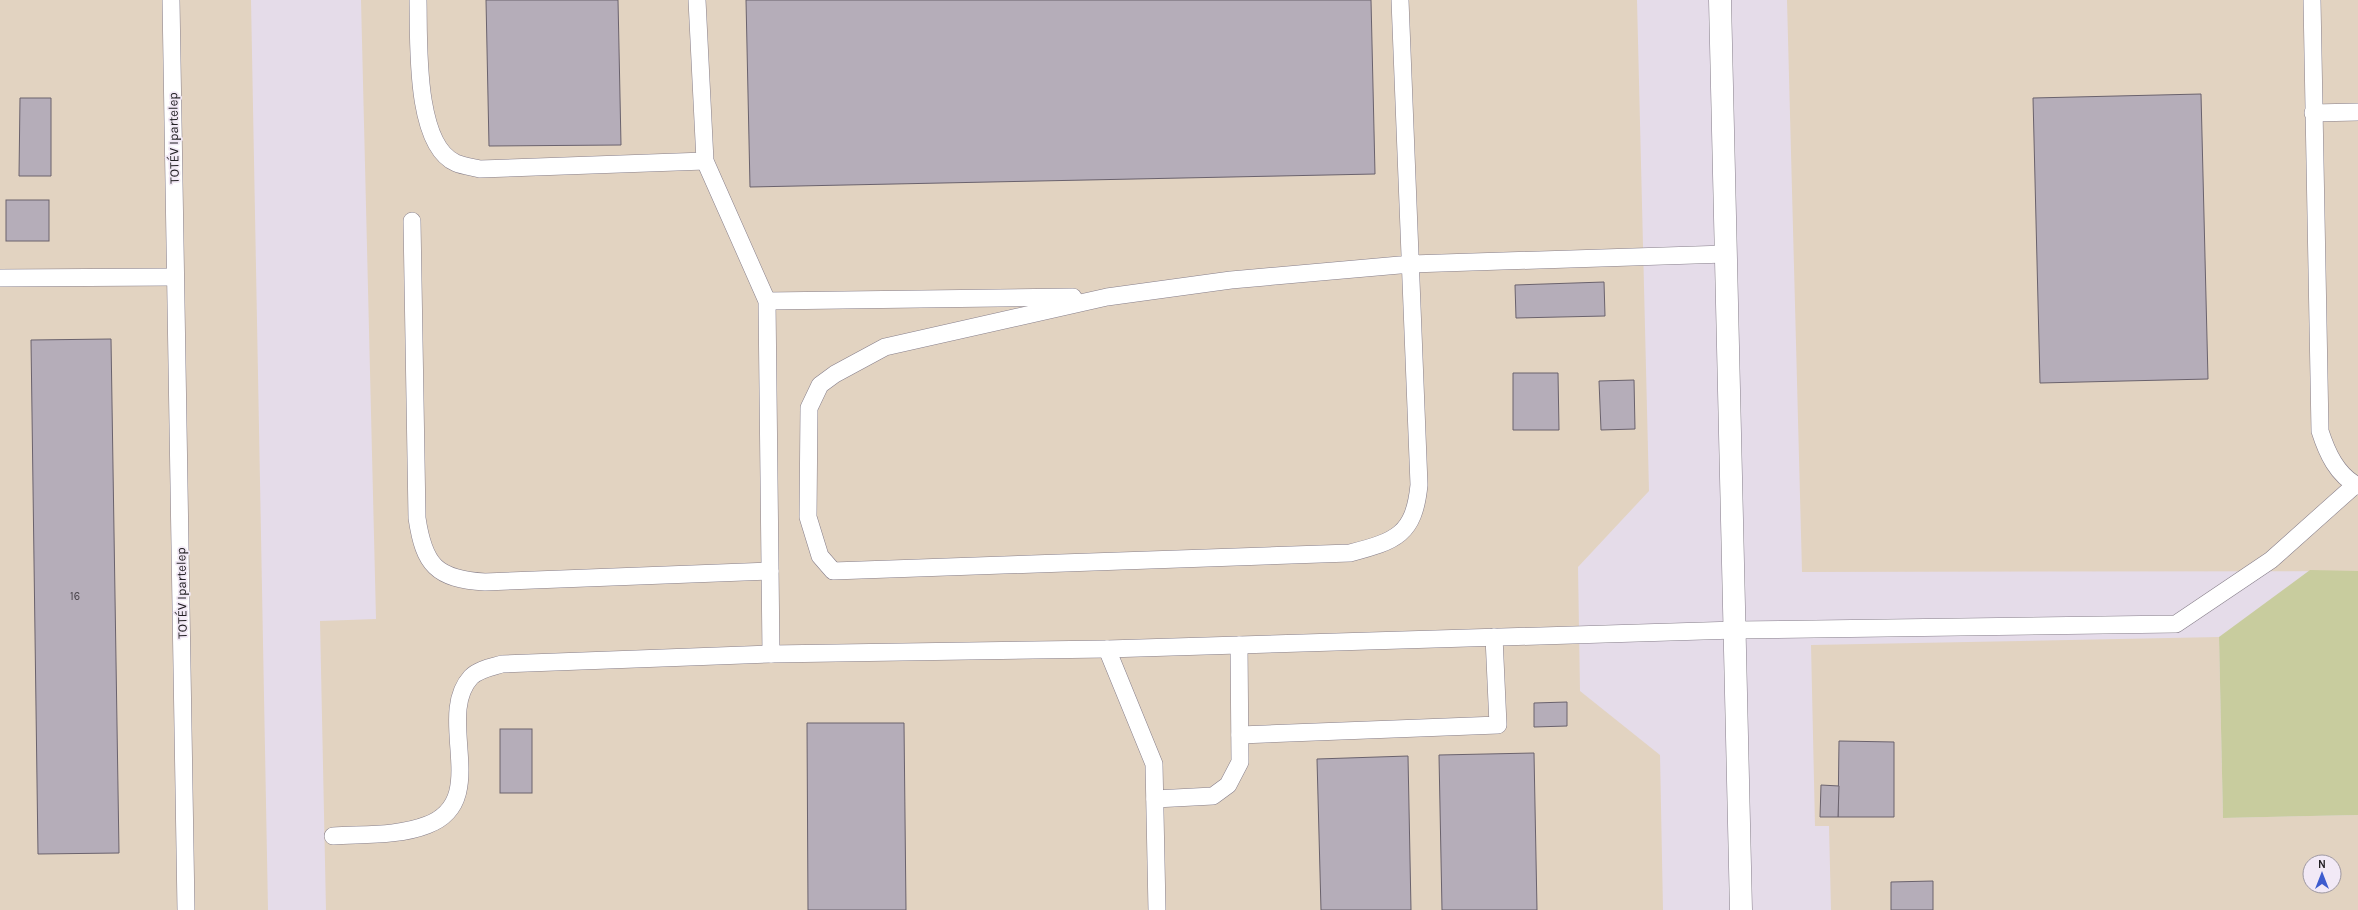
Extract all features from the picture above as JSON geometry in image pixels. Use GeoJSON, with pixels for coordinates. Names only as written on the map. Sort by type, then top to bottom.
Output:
{"type":"FeatureCollection","features":[{"type":"Feature","properties":{"kind":"street"},"geometry":{"type":"LineString","coordinates":[[1720,0],[1736,630],[1741,910]]}},
{"type":"Feature","properties":{"kind":"lane","name":"TOTÉV Ipartelep"},"geometry":{"type":"LineString","coordinates":[[170,0],[186,910]]}},
{"type":"Feature","properties":{"kind":"lane"},"geometry":{"type":"LineString","coordinates":[[418,0],[421,82],[426,119],[432,138],[455,163],[480,169],[706,161]]}},
{"type":"Feature","properties":{"kind":"lane"},"geometry":{"type":"LineString","coordinates":[[697,0],[706,161],[767,301],[771,654]]}},
{"type":"Feature","properties":{"kind":"lane"},"geometry":{"type":"LineString","coordinates":[[1400,0],[1411,264],[1419,485],[1417,507],[1407,526],[1390,541],[1350,553],[833,571],[820,556],[808,517],[809,408],[820,385],[834,374],[885,347],[1107,297],[1231,280],[1411,264],[1726,254]]}},
{"type":"Feature","properties":{"kind":"lane"},"geometry":{"type":"LineString","coordinates":[[333,836],[405,831],[428,825],[445,815],[454,802],[460,786],[459,702],[464,686],[472,676],[485,669],[502,664],[771,654],[1107,649],[1736,630],[2176,624],[2271,560],[2356,485],[2335,466],[2326,451],[2320,431],[2312,0]]}},
{"type":"Feature","properties":{"kind":"lane"},"geometry":{"type":"LineString","coordinates":[[2313,113],[2358,112]]}},
{"type":"Feature","properties":{"kind":"lane"},"geometry":{"type":"LineString","coordinates":[[412,221],[417,518],[421,542],[429,559],[444,574],[460,580],[485,582],[770,571]]}},
{"type":"Feature","properties":{"kind":"lane"},"geometry":{"type":"LineString","coordinates":[[0,278],[175,276]]}},
{"type":"Feature","properties":{"kind":"lane"},"geometry":{"type":"LineString","coordinates":[[767,301],[1107,297]]}},
{"type":"Feature","properties":{"kind":"lane"},"geometry":{"type":"LineString","coordinates":[[1240,735],[1498,725],[1494,637]]}},
{"type":"Feature","properties":{"kind":"lane"},"geometry":{"type":"LineString","coordinates":[[1155,799],[1213,796],[1228,784],[1240,762],[1239,645]]}},
{"type":"Feature","properties":{"kind":"lane"},"geometry":{"type":"LineString","coordinates":[[1107,649],[1154,764],[1157,910]]}},
{"type":"Feature","properties":{"kind":"shaded area"},"geometry":{"type":"Polygon","coordinates":[[[0,0],[251,0],[268,910],[0,910],[0,0]]]}},
{"type":"Feature","properties":{"kind":"shaded area"},"geometry":{"type":"Polygon","coordinates":[[[361,0],[1637,0],[1649,491],[1578,567],[1580,691],[1660,755],[1663,910],[326,910],[320,621],[376,619],[361,0]]]}},
{"type":"Feature","properties":{"kind":"shaded area"},"geometry":{"type":"Polygon","coordinates":[[[1787,0],[2358,0],[2358,571],[1802,572],[1787,0]]]}},
{"type":"Feature","properties":{"kind":"shaded area"},"geometry":{"type":"Polygon","coordinates":[[[2219,637],[2223,818],[2358,815],[2358,910],[1831,910],[1829,826],[1815,826],[1811,645],[2219,637]]]}},
{"type":"Feature","properties":{"kind":"green space"},"geometry":{"type":"Polygon","coordinates":[[[2310,570],[2358,571],[2358,815],[2223,818],[2219,637],[2310,570]]]}},
{"type":"Feature","properties":{"kind":"building"},"geometry":{"type":"Polygon","coordinates":[[[486,0],[618,0],[621,145],[489,146],[486,0]]]}},
{"type":"Feature","properties":{"kind":"building"},"geometry":{"type":"Polygon","coordinates":[[[746,0],[1371,0],[1375,174],[750,187],[746,0]]]}},
{"type":"Feature","properties":{"kind":"building"},"geometry":{"type":"Polygon","coordinates":[[[2201,94],[2208,379],[2040,383],[2033,98],[2201,94]]]}},
{"type":"Feature","properties":{"kind":"building"},"geometry":{"type":"Polygon","coordinates":[[[20,98],[51,98],[51,176],[19,176],[20,98]]]}},
{"type":"Feature","properties":{"kind":"building"},"geometry":{"type":"Polygon","coordinates":[[[6,200],[49,200],[49,241],[6,241],[6,200]]]}},
{"type":"Feature","properties":{"kind":"building"},"geometry":{"type":"Polygon","coordinates":[[[1604,282],[1605,316],[1516,318],[1515,285],[1604,282]]]}},
{"type":"Feature","properties":{"kind":"building"},"geometry":{"type":"Polygon","coordinates":[[[111,339],[119,853],[38,854],[31,340],[111,339]]]}},
{"type":"Feature","properties":{"kind":"building"},"geometry":{"type":"Polygon","coordinates":[[[1513,373],[1558,373],[1559,430],[1513,430],[1513,373]]]}},
{"type":"Feature","properties":{"kind":"building"},"geometry":{"type":"Polygon","coordinates":[[[1634,380],[1635,429],[1601,430],[1599,381],[1634,380]]]}},
{"type":"Feature","properties":{"kind":"building"},"geometry":{"type":"Polygon","coordinates":[[[1567,702],[1567,726],[1534,727],[1534,703],[1567,702]]]}},
{"type":"Feature","properties":{"kind":"building"},"geometry":{"type":"Polygon","coordinates":[[[807,723],[904,723],[906,910],[808,910],[807,723]]]}},
{"type":"Feature","properties":{"kind":"building"},"geometry":{"type":"Polygon","coordinates":[[[500,729],[532,729],[532,793],[500,793],[500,729]]]}},
{"type":"Feature","properties":{"kind":"building"},"geometry":{"type":"Polygon","coordinates":[[[1839,741],[1894,742],[1894,817],[1838,817],[1839,741]]]}},
{"type":"Feature","properties":{"kind":"building"},"geometry":{"type":"Polygon","coordinates":[[[1534,753],[1537,910],[1442,910],[1439,755],[1534,753]]]}},
{"type":"Feature","properties":{"kind":"building"},"geometry":{"type":"Polygon","coordinates":[[[1408,756],[1411,910],[1321,910],[1317,759],[1408,756]]]}},
{"type":"Feature","properties":{"kind":"building"},"geometry":{"type":"Polygon","coordinates":[[[1821,785],[1839,786],[1838,817],[1820,817],[1821,785]]]}},
{"type":"Feature","properties":{"kind":"building"},"geometry":{"type":"Polygon","coordinates":[[[1933,881],[1933,910],[1891,910],[1891,882],[1933,881]]]}}]}
